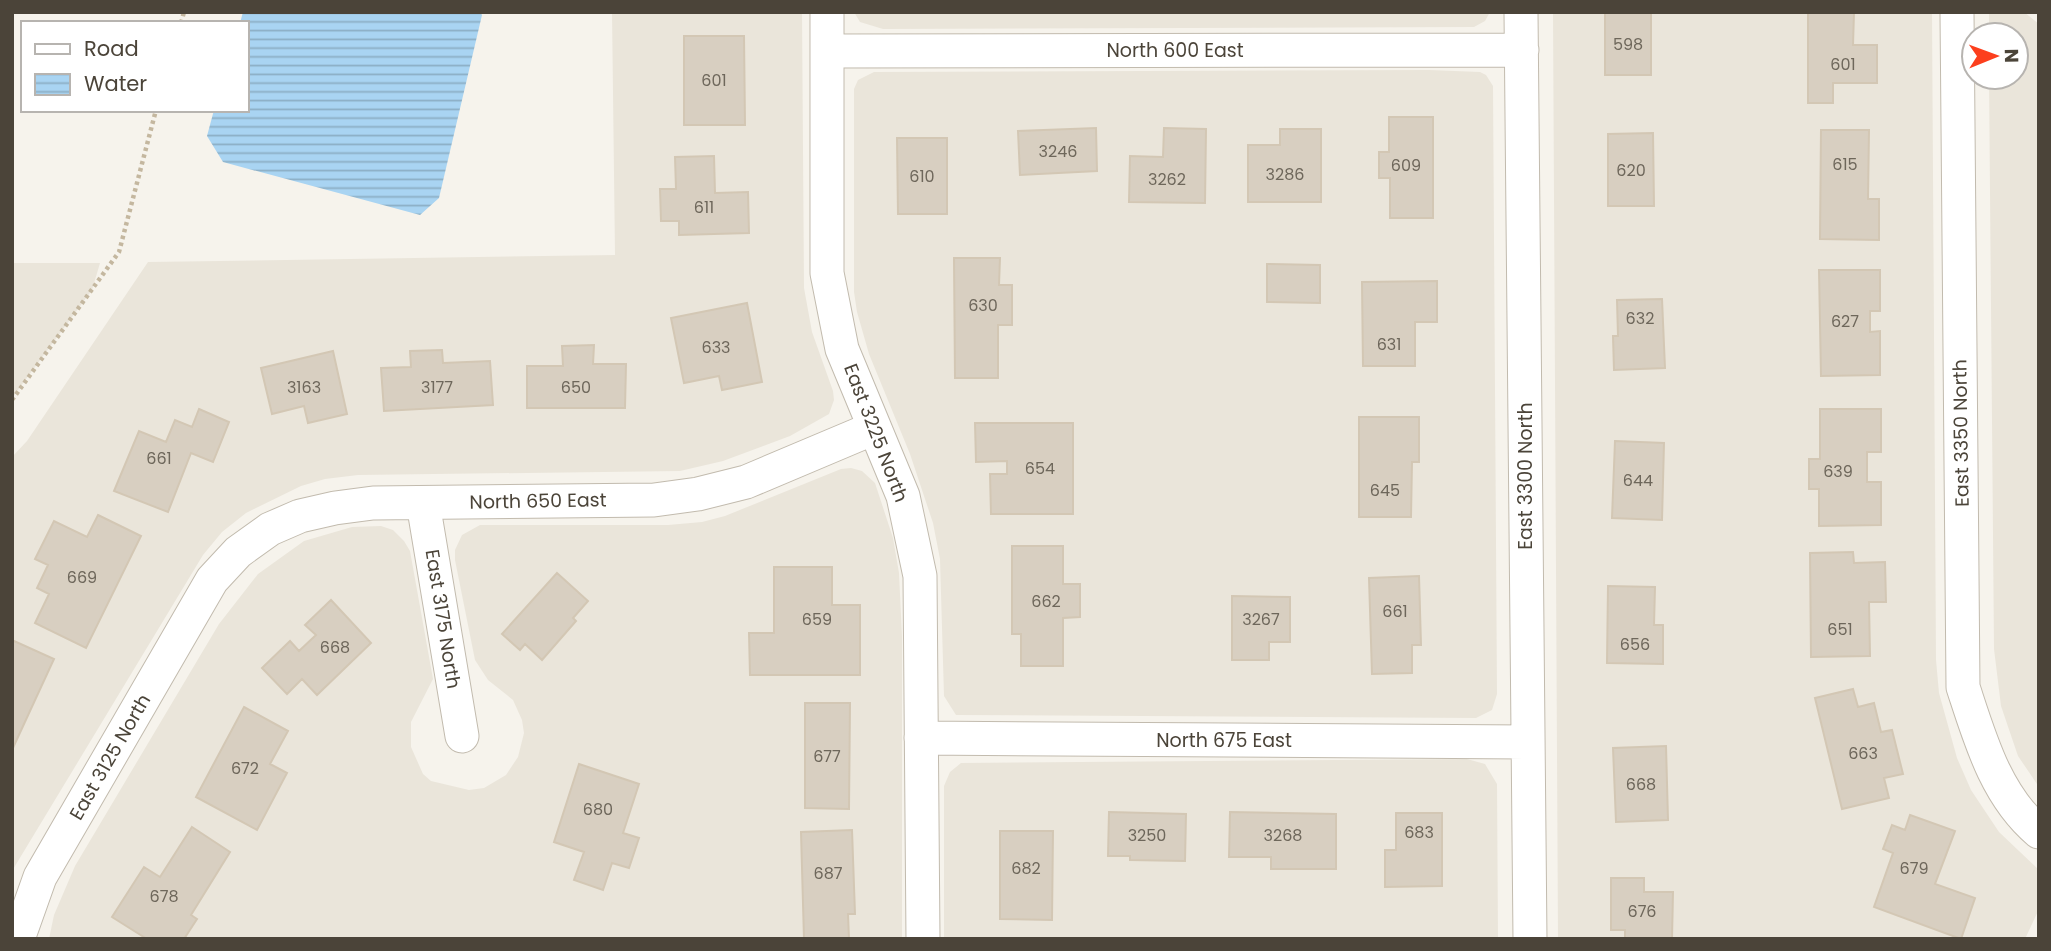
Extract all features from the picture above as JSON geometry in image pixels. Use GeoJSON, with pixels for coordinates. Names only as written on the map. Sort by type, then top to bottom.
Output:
{"type":"FeatureCollection","features":[{"type":"Feature","properties":{"kind":"street","name":"East 3225 North"},"geometry":{"type":"LineString","coordinates":[[827,12],[827,273],[842,349],[903,496],[920,576],[923,939]]}},
{"type":"Feature","properties":{"kind":"street","name":"East 3300 North"},"geometry":{"type":"LineString","coordinates":[[1521,12],[1530,939]]}},
{"type":"Feature","properties":{"kind":"street","name":"East 3350 North"},"geometry":{"type":"LineString","coordinates":[[1957,12],[1963,687],[1989,765],[2028,823],[2039,832]]}},
{"type":"Feature","properties":{"kind":"street","name":"North 600 East"},"geometry":{"type":"LineString","coordinates":[[827,51],[1522,50]]}},
{"type":"Feature","properties":{"kind":"street","name":"North 650 East"},"geometry":{"type":"LineString","coordinates":[[212,580],[259,536],[300,516],[373,503],[654,500],[698,494],[746,482],[874,428]]}},
{"type":"Feature","properties":{"kind":"street","name":"East 3175 North"},"geometry":{"type":"LineString","coordinates":[[423,503],[462,736]]}},
{"type":"Feature","properties":{"kind":"street","name":"East 3125 North"},"geometry":{"type":"LineString","coordinates":[[19,939],[40,877],[212,580]]}},
{"type":"Feature","properties":{"kind":"street","name":"North 675 East"},"geometry":{"type":"LineString","coordinates":[[921,738],[1527,742]]}},
{"type":"Feature","properties":{"kind":"path"},"geometry":{"type":"LineString","coordinates":[[12,400],[120,252],[155,112]]}},
{"type":"Feature","properties":{"kind":"shaded area"},"geometry":{"type":"Polygon","coordinates":[[[612,12],[802,12],[804,288],[812,332],[833,391],[834,400],[829,414],[790,436],[723,461],[680,471],[358,475],[325,479],[301,486],[246,513],[222,532],[203,555],[12,871],[12,457],[27,441],[148,262],[615,255],[612,12]]]}},
{"type":"Feature","properties":{"kind":"shaded area"},"geometry":{"type":"Polygon","coordinates":[[[854,12],[1490,12],[1485,21],[1474,27],[883,29],[860,22],[854,12]]]}},
{"type":"Feature","properties":{"kind":"shaded area"},"geometry":{"type":"Polygon","coordinates":[[[1553,12],[1932,12],[1936,660],[1939,693],[1957,758],[1971,790],[1999,832],[2039,870],[2039,909],[2025,939],[1558,939],[1553,12]]]}},
{"type":"Feature","properties":{"kind":"shaded area"},"geometry":{"type":"Polygon","coordinates":[[[1989,12],[2024,12],[2039,24],[2039,787],[2018,756],[2001,706],[1994,649],[1989,91],[2030,91],[2030,21],[1989,21],[1989,12]]]}},
{"type":"Feature","properties":{"kind":"shaded area"},"geometry":{"type":"Polygon","coordinates":[[[874,72],[1480,72],[1486,75],[1493,86],[1497,694],[1492,710],[1476,718],[956,715],[944,696],[940,559],[933,523],[910,454],[869,354],[857,312],[854,292],[854,89],[858,80],[874,72]]]}},
{"type":"Feature","properties":{"kind":"shaded area"},"geometry":{"type":"Polygon","coordinates":[[[12,263],[100,263],[92,290],[12,398],[12,263]]]}},
{"type":"Feature","properties":{"kind":"shaded area"},"geometry":{"type":"Polygon","coordinates":[[[841,469],[862,471],[875,483],[893,538],[899,573],[902,637],[902,939],[49,939],[54,915],[75,866],[219,624],[258,574],[304,541],[352,527],[381,526],[393,530],[404,541],[410,551],[433,679],[411,722],[411,747],[423,774],[431,781],[469,790],[484,788],[506,775],[518,757],[524,733],[522,720],[513,700],[488,680],[475,660],[455,560],[455,550],[462,535],[480,525],[668,525],[702,522],[725,516],[841,469]]]}},
{"type":"Feature","properties":{"kind":"shaded area"},"geometry":{"type":"Polygon","coordinates":[[[1467,759],[1485,764],[1497,784],[1498,939],[944,939],[944,786],[950,772],[961,763],[1467,759]]]}},
{"type":"Feature","properties":{"kind":"water"},"geometry":{"type":"Polygon","coordinates":[[[243,12],[480,12],[482,15],[439,198],[420,215],[223,162],[207,136],[213,112],[248,112],[248,21],[241,21],[243,12]]]}},
{"type":"Feature","properties":{"kind":"building"},"geometry":{"type":"Polygon","coordinates":[[[1605,12],[1651,12],[1651,75],[1605,75],[1605,12]]]}},
{"type":"Feature","properties":{"kind":"building"},"geometry":{"type":"Polygon","coordinates":[[[1808,12],[1854,12],[1853,45],[1877,45],[1877,83],[1833,83],[1833,103],[1808,103],[1808,12]]]}},
{"type":"Feature","properties":{"kind":"building"},"geometry":{"type":"Polygon","coordinates":[[[684,36],[744,36],[745,125],[684,125],[684,36]]]}},
{"type":"Feature","properties":{"kind":"building"},"geometry":{"type":"Polygon","coordinates":[[[1389,117],[1433,117],[1433,218],[1390,218],[1390,178],[1379,178],[1379,152],[1389,152],[1389,117]]]}},
{"type":"Feature","properties":{"kind":"building"},"geometry":{"type":"Polygon","coordinates":[[[1096,128],[1097,171],[1020,175],[1018,131],[1096,128]]]}},
{"type":"Feature","properties":{"kind":"building"},"geometry":{"type":"Polygon","coordinates":[[[1164,128],[1206,129],[1205,203],[1129,202],[1130,156],[1163,157],[1164,128]]]}},
{"type":"Feature","properties":{"kind":"building"},"geometry":{"type":"Polygon","coordinates":[[[1280,129],[1321,129],[1321,202],[1248,202],[1248,145],[1280,145],[1280,129]]]}},
{"type":"Feature","properties":{"kind":"building"},"geometry":{"type":"Polygon","coordinates":[[[1821,130],[1869,130],[1868,199],[1879,199],[1879,240],[1820,239],[1821,130]]]}},
{"type":"Feature","properties":{"kind":"building"},"geometry":{"type":"Polygon","coordinates":[[[1653,133],[1654,206],[1608,206],[1608,134],[1653,133]]]}},
{"type":"Feature","properties":{"kind":"building"},"geometry":{"type":"Polygon","coordinates":[[[897,138],[947,138],[947,214],[898,214],[897,138]]]}},
{"type":"Feature","properties":{"kind":"building"},"geometry":{"type":"Polygon","coordinates":[[[714,156],[715,193],[748,192],[749,233],[679,235],[679,221],[661,221],[660,189],[676,189],[675,157],[714,156]]]}},
{"type":"Feature","properties":{"kind":"building"},"geometry":{"type":"Polygon","coordinates":[[[954,258],[1000,258],[999,285],[1012,285],[1012,325],[998,325],[998,378],[955,378],[954,258]]]}},
{"type":"Feature","properties":{"kind":"building"},"geometry":{"type":"Polygon","coordinates":[[[1267,264],[1320,265],[1320,303],[1267,302],[1267,264]]]}},
{"type":"Feature","properties":{"kind":"building"},"geometry":{"type":"Polygon","coordinates":[[[1819,270],[1880,270],[1880,311],[1870,311],[1870,332],[1880,331],[1880,375],[1821,376],[1819,270]]]}},
{"type":"Feature","properties":{"kind":"building"},"geometry":{"type":"Polygon","coordinates":[[[1437,281],[1437,322],[1415,322],[1415,366],[1363,366],[1362,282],[1437,281]]]}},
{"type":"Feature","properties":{"kind":"building"},"geometry":{"type":"Polygon","coordinates":[[[1662,299],[1665,368],[1614,370],[1613,336],[1618,336],[1617,300],[1662,299]]]}},
{"type":"Feature","properties":{"kind":"building"},"geometry":{"type":"Polygon","coordinates":[[[747,303],[762,382],[722,390],[719,376],[684,383],[671,318],[747,303]]]}},
{"type":"Feature","properties":{"kind":"building"},"geometry":{"type":"Polygon","coordinates":[[[594,345],[593,364],[626,364],[625,408],[527,408],[527,366],[563,366],[562,346],[594,345]]]}},
{"type":"Feature","properties":{"kind":"building"},"geometry":{"type":"Polygon","coordinates":[[[442,350],[443,363],[490,361],[493,405],[384,411],[381,368],[411,367],[410,351],[442,350]]]}},
{"type":"Feature","properties":{"kind":"building"},"geometry":{"type":"Polygon","coordinates":[[[333,351],[347,414],[308,423],[304,406],[272,414],[261,368],[333,351]]]}},
{"type":"Feature","properties":{"kind":"building"},"geometry":{"type":"Polygon","coordinates":[[[199,409],[229,422],[213,462],[191,453],[168,512],[114,491],[139,431],[166,442],[175,420],[192,427],[199,409]]]}},
{"type":"Feature","properties":{"kind":"building"},"geometry":{"type":"Polygon","coordinates":[[[1820,409],[1881,409],[1881,452],[1867,452],[1867,482],[1881,482],[1881,525],[1819,526],[1819,489],[1809,489],[1809,459],[1820,459],[1820,409]]]}},
{"type":"Feature","properties":{"kind":"building"},"geometry":{"type":"Polygon","coordinates":[[[1359,417],[1419,417],[1419,462],[1412,462],[1411,517],[1359,517],[1359,417]]]}},
{"type":"Feature","properties":{"kind":"building"},"geometry":{"type":"Polygon","coordinates":[[[975,423],[1073,423],[1073,514],[991,514],[990,474],[1007,474],[1007,461],[976,462],[975,423]]]}},
{"type":"Feature","properties":{"kind":"building"},"geometry":{"type":"Polygon","coordinates":[[[1615,441],[1664,443],[1662,520],[1612,518],[1615,441]]]}},
{"type":"Feature","properties":{"kind":"building"},"geometry":{"type":"Polygon","coordinates":[[[98,515],[141,536],[86,648],[35,623],[49,594],[37,588],[48,565],[35,559],[54,521],[87,537],[98,515]]]}},
{"type":"Feature","properties":{"kind":"building"},"geometry":{"type":"Polygon","coordinates":[[[1012,546],[1063,546],[1063,584],[1080,584],[1080,617],[1063,618],[1063,666],[1021,666],[1021,634],[1012,634],[1012,546]]]}},
{"type":"Feature","properties":{"kind":"building"},"geometry":{"type":"Polygon","coordinates":[[[1853,552],[1854,563],[1885,562],[1886,602],[1869,602],[1870,656],[1811,657],[1810,553],[1853,552]]]}},
{"type":"Feature","properties":{"kind":"building"},"geometry":{"type":"Polygon","coordinates":[[[774,567],[832,567],[832,605],[860,605],[860,675],[750,675],[749,633],[774,633],[774,567]]]}},
{"type":"Feature","properties":{"kind":"building"},"geometry":{"type":"Polygon","coordinates":[[[557,573],[588,601],[573,618],[576,621],[542,660],[525,644],[520,650],[502,634],[557,573]]]}},
{"type":"Feature","properties":{"kind":"building"},"geometry":{"type":"Polygon","coordinates":[[[1419,576],[1421,645],[1412,645],[1412,673],[1372,674],[1369,578],[1419,576]]]}},
{"type":"Feature","properties":{"kind":"building"},"geometry":{"type":"Polygon","coordinates":[[[1608,586],[1655,587],[1654,625],[1663,625],[1663,664],[1607,663],[1608,586]]]}},
{"type":"Feature","properties":{"kind":"building"},"geometry":{"type":"Polygon","coordinates":[[[1232,596],[1290,597],[1290,642],[1269,642],[1269,660],[1232,660],[1232,596]]]}},
{"type":"Feature","properties":{"kind":"building"},"geometry":{"type":"Polygon","coordinates":[[[331,600],[371,643],[317,695],[302,679],[287,694],[262,668],[290,641],[299,651],[316,635],[305,625],[331,600]]]}},
{"type":"Feature","properties":{"kind":"building"},"geometry":{"type":"Polygon","coordinates":[[[14,641],[54,659],[12,750],[12,644],[14,641]]]}},
{"type":"Feature","properties":{"kind":"building"},"geometry":{"type":"Polygon","coordinates":[[[1853,689],[1858,707],[1874,703],[1881,732],[1892,730],[1903,774],[1884,778],[1889,798],[1842,809],[1815,698],[1853,689]]]}},
{"type":"Feature","properties":{"kind":"building"},"geometry":{"type":"Polygon","coordinates":[[[805,703],[850,703],[849,809],[805,808],[805,703]]]}},
{"type":"Feature","properties":{"kind":"building"},"geometry":{"type":"Polygon","coordinates":[[[244,707],[288,731],[270,764],[287,773],[257,830],[196,797],[244,707]]]}},
{"type":"Feature","properties":{"kind":"building"},"geometry":{"type":"Polygon","coordinates":[[[1666,746],[1668,820],[1616,822],[1613,748],[1666,746]]]}},
{"type":"Feature","properties":{"kind":"building"},"geometry":{"type":"Polygon","coordinates":[[[579,764],[639,784],[623,833],[639,838],[629,868],[612,863],[603,890],[574,880],[584,852],[554,842],[579,764]]]}},
{"type":"Feature","properties":{"kind":"building"},"geometry":{"type":"Polygon","coordinates":[[[1109,812],[1186,814],[1185,861],[1130,860],[1130,856],[1108,856],[1109,812]]]}},
{"type":"Feature","properties":{"kind":"building"},"geometry":{"type":"Polygon","coordinates":[[[1230,812],[1336,814],[1336,869],[1271,869],[1271,857],[1229,857],[1230,812]]]}},
{"type":"Feature","properties":{"kind":"building"},"geometry":{"type":"Polygon","coordinates":[[[1396,813],[1442,813],[1442,886],[1385,887],[1385,850],[1396,850],[1396,813]]]}},
{"type":"Feature","properties":{"kind":"building"},"geometry":{"type":"Polygon","coordinates":[[[1910,815],[1955,831],[1935,884],[1975,898],[1961,939],[1874,907],[1893,853],[1883,849],[1892,825],[1905,830],[1910,815]]]}},
{"type":"Feature","properties":{"kind":"building"},"geometry":{"type":"Polygon","coordinates":[[[192,827],[230,852],[191,915],[197,919],[184,939],[147,939],[112,917],[144,867],[160,877],[192,827]]]}},
{"type":"Feature","properties":{"kind":"building"},"geometry":{"type":"Polygon","coordinates":[[[852,830],[855,914],[848,914],[849,939],[804,939],[801,832],[852,830]]]}},
{"type":"Feature","properties":{"kind":"building"},"geometry":{"type":"Polygon","coordinates":[[[1000,831],[1053,831],[1052,920],[1000,919],[1000,831]]]}},
{"type":"Feature","properties":{"kind":"building"},"geometry":{"type":"Polygon","coordinates":[[[1611,878],[1644,878],[1644,892],[1673,892],[1672,939],[1625,939],[1625,930],[1611,930],[1611,878]]]}}]}
